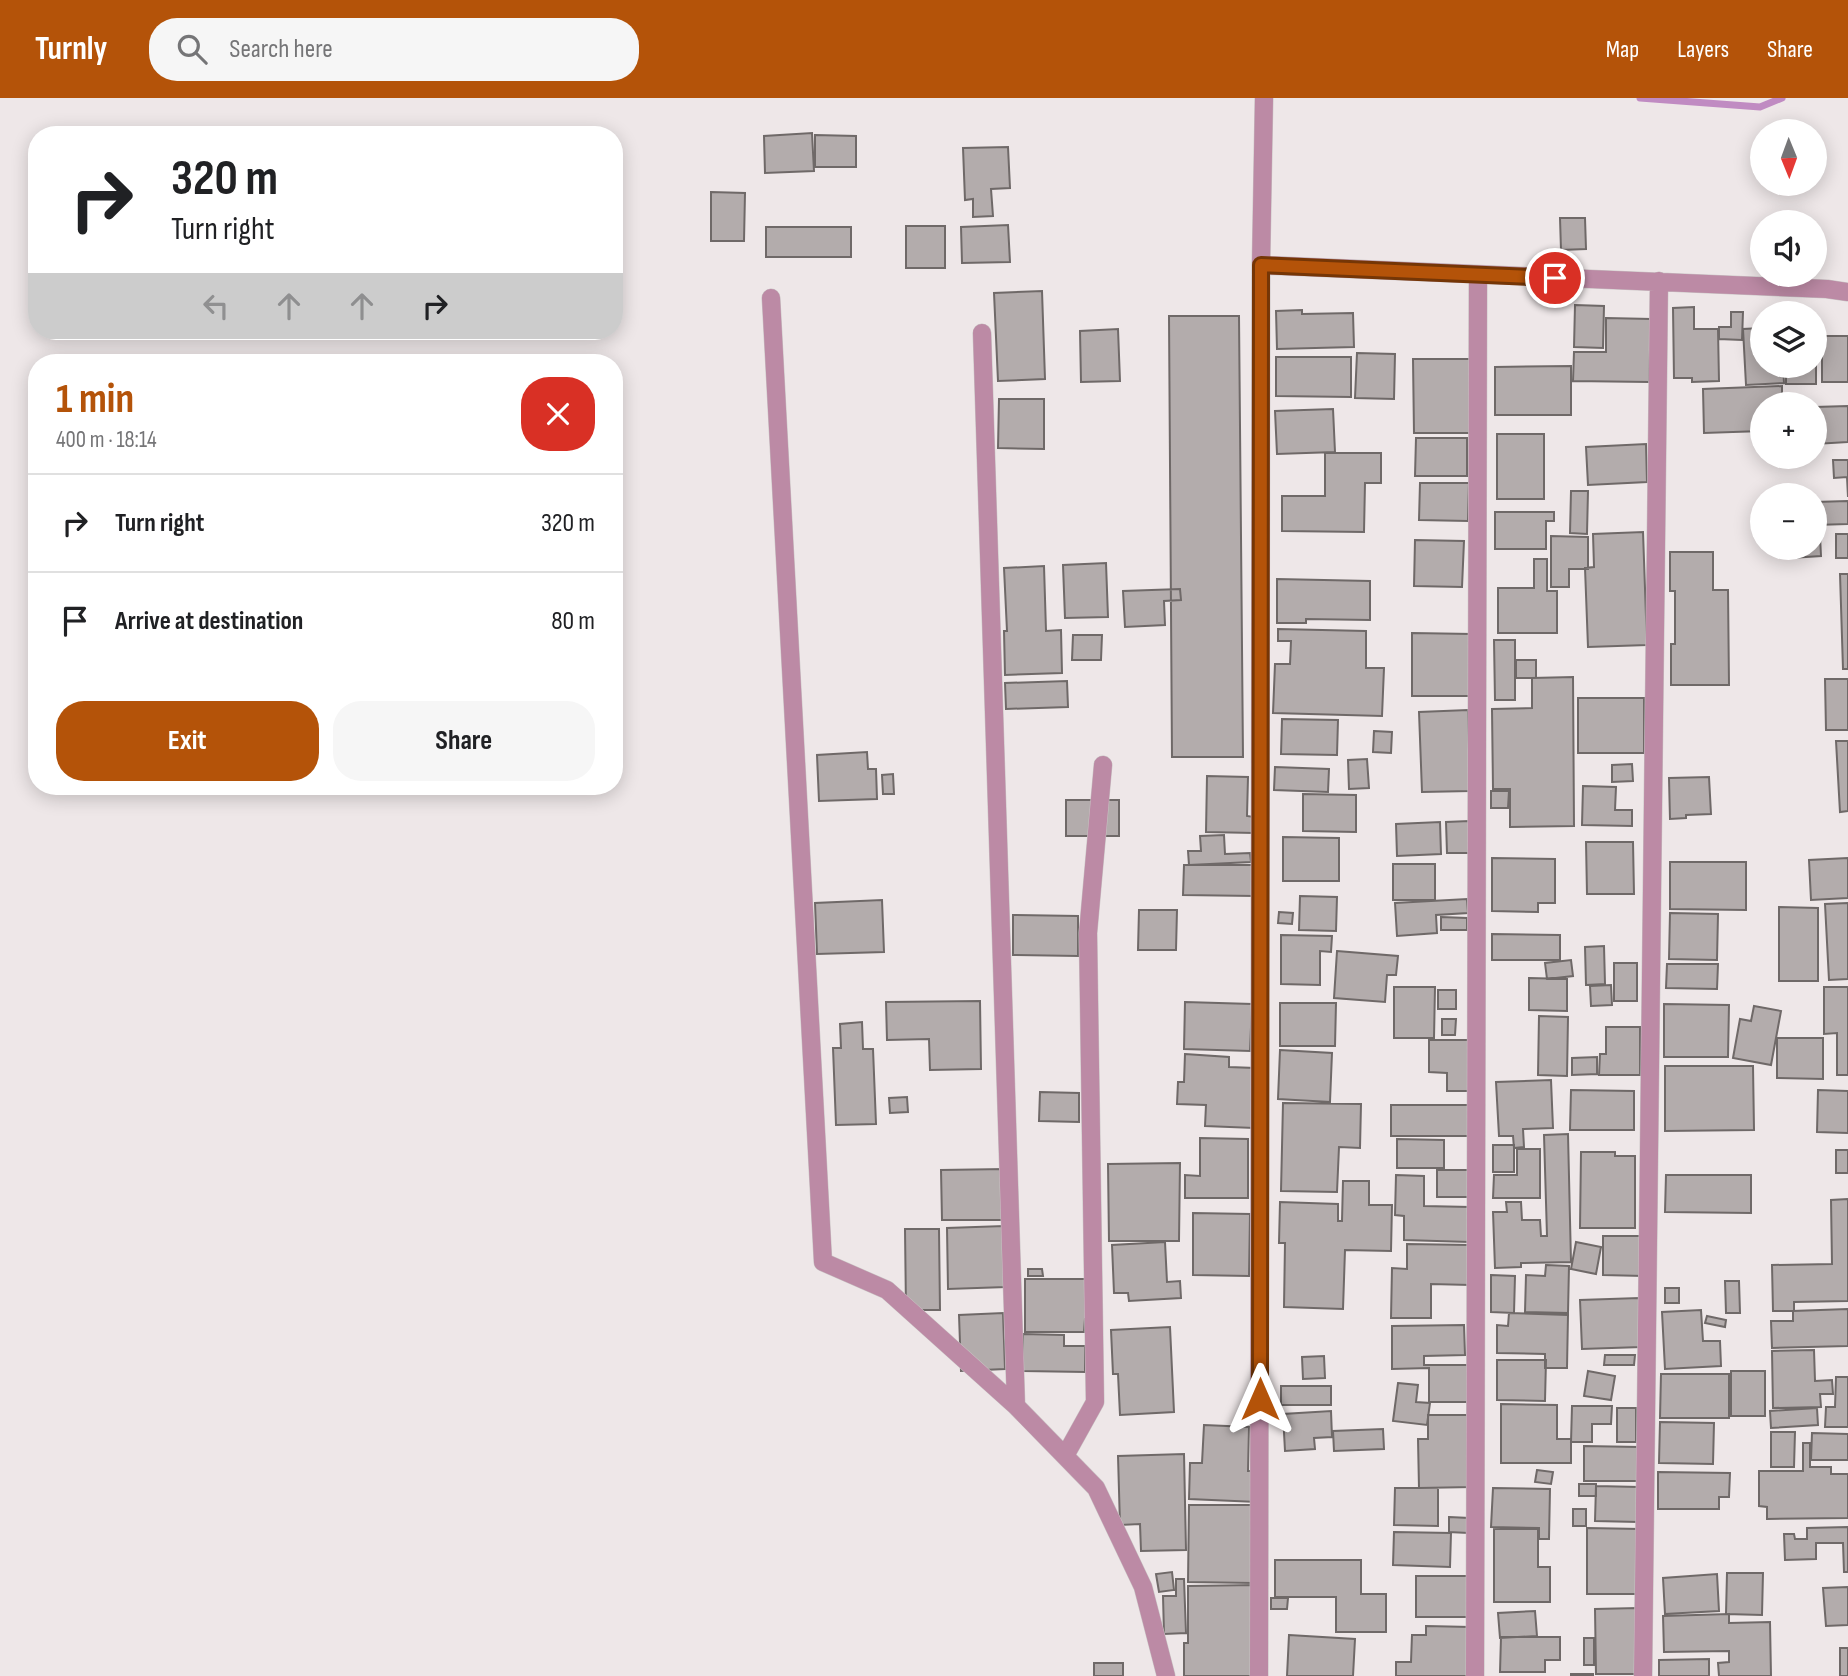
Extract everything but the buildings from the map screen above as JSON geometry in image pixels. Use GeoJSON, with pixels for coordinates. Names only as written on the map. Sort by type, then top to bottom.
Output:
{"type":"FeatureCollection","features":[{"type":"Feature","properties":{"kind":"street"},"geometry":{"type":"LineString","coordinates":[[1259,1676],[1261,265],[1264,98]]}},
{"type":"Feature","properties":{"kind":"street"},"geometry":{"type":"LineString","coordinates":[[1261,265],[1659,281],[1848,292]]}},
{"type":"Feature","properties":{"kind":"street"},"geometry":{"type":"LineString","coordinates":[[1475,1676],[1478,275]]}},
{"type":"Feature","properties":{"kind":"street"},"geometry":{"type":"LineString","coordinates":[[1643,1676],[1659,281]]}},
{"type":"Feature","properties":{"kind":"street"},"geometry":{"type":"LineString","coordinates":[[771,298],[823,1262],[887,1290],[1016,1406],[1096,1488],[1143,1587],[1166,1676]]}},
{"type":"Feature","properties":{"kind":"street"},"geometry":{"type":"LineString","coordinates":[[982,333],[1016,1406]]}},
{"type":"Feature","properties":{"kind":"street"},"geometry":{"type":"LineString","coordinates":[[1065,1456],[1095,1402],[1088,933],[1103,765]]}},
{"type":"Feature","properties":{"kind":"waterway"},"geometry":{"type":"LineString","coordinates":[[1640,98],[1760,107],[1782,98]]}},
{"type":"Feature","properties":{"kind":"route"},"geometry":{"type":"LineString","coordinates":[[1260,1399],[1261,265],[1555,278]]}}]}
